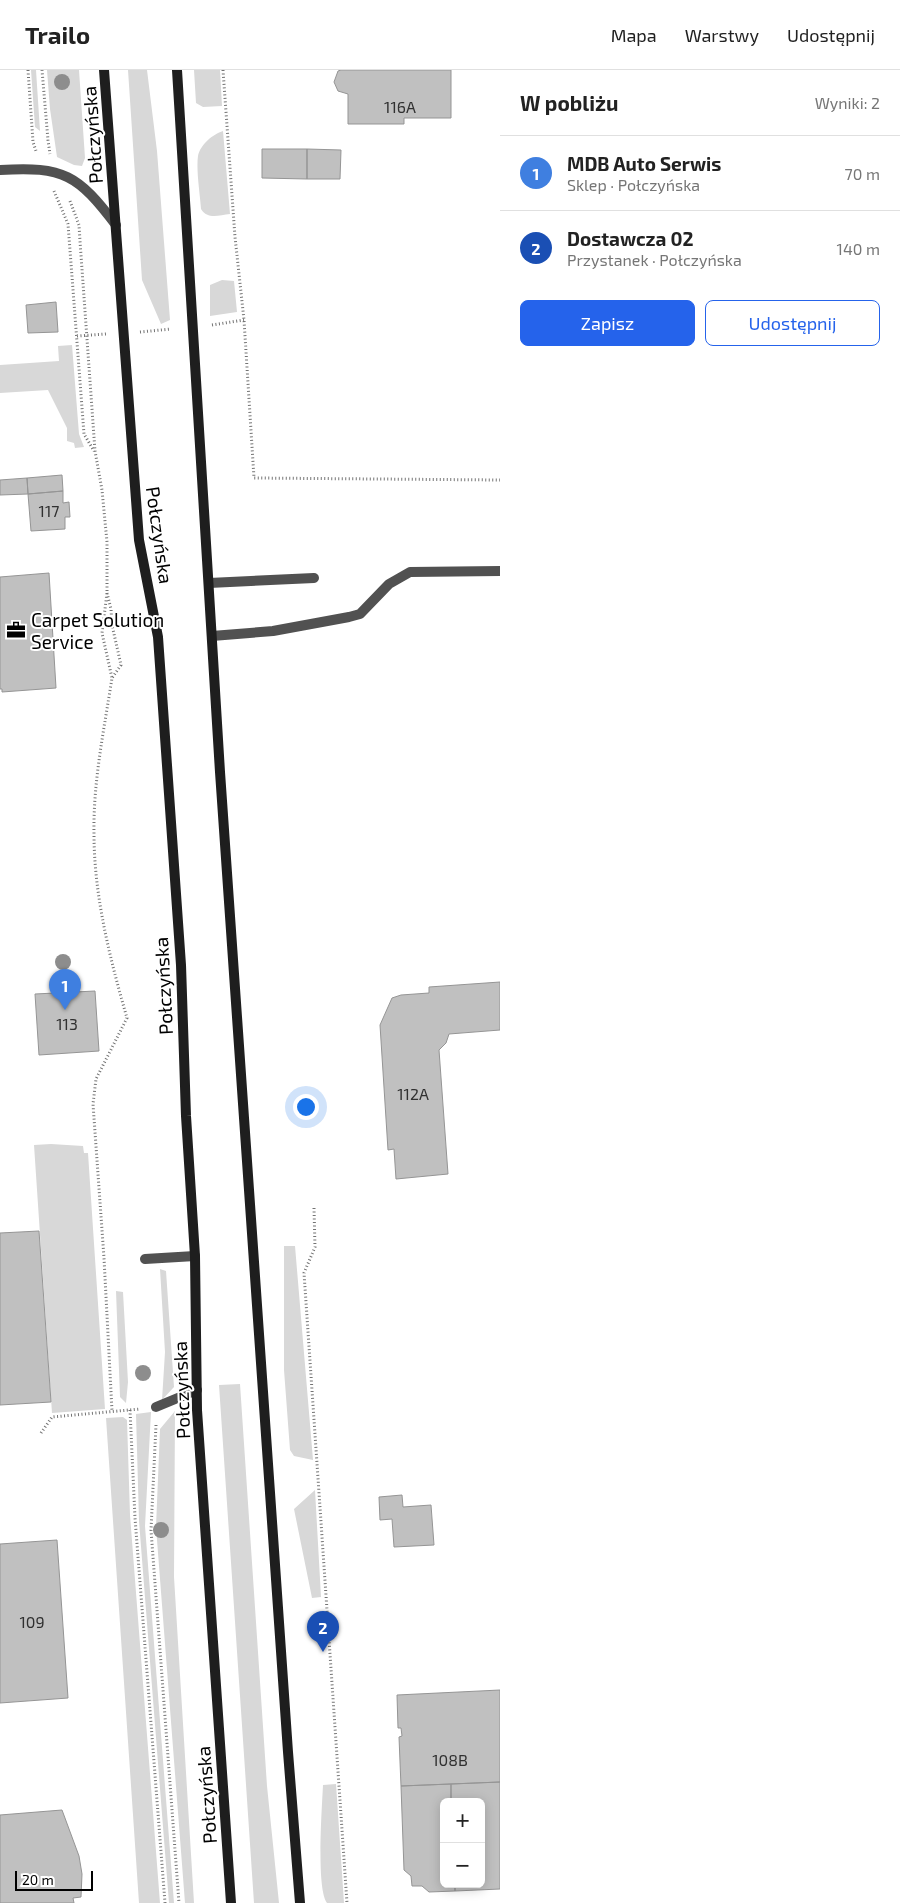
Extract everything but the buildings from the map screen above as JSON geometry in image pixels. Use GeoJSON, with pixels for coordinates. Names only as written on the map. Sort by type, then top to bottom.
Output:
{"type":"FeatureCollection","features":[{"type":"Feature","properties":{"kind":"main road","name":"Połczyńska"},"geometry":{"type":"LineString","coordinates":[[104,70],[139,540],[158,636],[181,964],[186,1116],[195,1256],[197,1390],[231,1903]]}},
{"type":"Feature","properties":{"kind":"main road"},"geometry":{"type":"LineString","coordinates":[[177,70],[212,636],[300,1903]]}},
{"type":"Feature","properties":{"kind":"lane"},"geometry":{"type":"LineString","coordinates":[[0,170],[31,168],[58,172],[81,185],[99,203],[116,225]]}},
{"type":"Feature","properties":{"kind":"lane"},"geometry":{"type":"LineString","coordinates":[[212,636],[273,631],[360,614],[389,584],[410,572],[500,571]]}},
{"type":"Feature","properties":{"kind":"lane"},"geometry":{"type":"LineString","coordinates":[[209,583],[314,578]]}},
{"type":"Feature","properties":{"kind":"lane"},"geometry":{"type":"LineString","coordinates":[[145,1259],[195,1256]]}},
{"type":"Feature","properties":{"kind":"lane"},"geometry":{"type":"LineString","coordinates":[[156,1412],[197,1390]]}},
{"type":"Feature","properties":{"kind":"path"},"geometry":{"type":"LineString","coordinates":[[28,70],[33,142],[36,153]]}},
{"type":"Feature","properties":{"kind":"path"},"geometry":{"type":"LineString","coordinates":[[42,70],[51,156]]}},
{"type":"Feature","properties":{"kind":"path"},"geometry":{"type":"LineString","coordinates":[[223,70],[235,238],[244,320],[254,478],[500,480]]}},
{"type":"Feature","properties":{"kind":"path"},"geometry":{"type":"LineString","coordinates":[[52,186],[68,224],[84,434],[95,451]]}},
{"type":"Feature","properties":{"kind":"path"},"geometry":{"type":"LineString","coordinates":[[68,198],[79,225],[95,451],[102,490],[107,542],[107,593],[102,633],[112,678],[96,792],[94,835],[101,913],[114,974],[127,1018],[96,1079],[93,1104],[112,1411]]}},
{"type":"Feature","properties":{"kind":"path"},"geometry":{"type":"LineString","coordinates":[[212,325],[244,320]]}},
{"type":"Feature","properties":{"kind":"path"},"geometry":{"type":"LineString","coordinates":[[135,332],[171,329]]}},
{"type":"Feature","properties":{"kind":"path"},"geometry":{"type":"LineString","coordinates":[[77,336],[111,334]]}},
{"type":"Feature","properties":{"kind":"path"},"geometry":{"type":"LineString","coordinates":[[107,593],[121,665],[112,678]]}},
{"type":"Feature","properties":{"kind":"path"},"geometry":{"type":"LineString","coordinates":[[314,1208],[315,1247],[304,1274],[347,1903]]}},
{"type":"Feature","properties":{"kind":"path"},"geometry":{"type":"LineString","coordinates":[[41,1433],[52,1417],[130,1410],[135,1518],[165,1903]]}},
{"type":"Feature","properties":{"kind":"path"},"geometry":{"type":"LineString","coordinates":[[156,1412],[150,1530],[180,1903]]}},
{"type":"Feature","properties":{"kind":"shaded area"},"geometry":{"type":"Polygon","coordinates":[[[31,70],[36,70],[40,131],[35,127],[31,70]]]}},
{"type":"Feature","properties":{"kind":"shaded area"},"geometry":{"type":"Polygon","coordinates":[[[47,70],[79,70],[85,158],[82,166],[74,165],[57,157],[47,70]]]}},
{"type":"Feature","properties":{"kind":"shaded area"},"geometry":{"type":"Polygon","coordinates":[[[128,70],[147,70],[157,151],[170,320],[161,324],[142,280],[128,70]]]}},
{"type":"Feature","properties":{"kind":"shaded area"},"geometry":{"type":"Polygon","coordinates":[[[194,70],[220,70],[222,106],[203,107],[196,103],[194,70]]]}},
{"type":"Feature","properties":{"kind":"shaded area"},"geometry":{"type":"Polygon","coordinates":[[[223,131],[230,214],[210,216],[201,209],[198,156],[201,148],[208,140],[223,131]]]}},
{"type":"Feature","properties":{"kind":"shaded area"},"geometry":{"type":"Polygon","coordinates":[[[222,280],[234,281],[237,312],[210,316],[210,285],[222,280]]]}},
{"type":"Feature","properties":{"kind":"shaded area"},"geometry":{"type":"Polygon","coordinates":[[[72,345],[79,434],[84,447],[75,448],[74,443],[67,441],[67,428],[48,390],[0,393],[0,365],[59,361],[58,346],[72,345]]]}},
{"type":"Feature","properties":{"kind":"shaded area"},"geometry":{"type":"Polygon","coordinates":[[[34,1145],[83,1146],[84,1153],[88,1153],[105,1409],[52,1413],[34,1145]]]}},
{"type":"Feature","properties":{"kind":"shaded area"},"geometry":{"type":"Polygon","coordinates":[[[284,1246],[295,1246],[313,1460],[294,1456],[290,1450],[284,1370],[284,1246]]]}},
{"type":"Feature","properties":{"kind":"shaded area"},"geometry":{"type":"Polygon","coordinates":[[[160,1269],[166,1271],[174,1387],[162,1400],[165,1352],[160,1269]]]}},
{"type":"Feature","properties":{"kind":"shaded area"},"geometry":{"type":"Polygon","coordinates":[[[116,1291],[123,1292],[128,1382],[126,1403],[120,1397],[116,1291]]]}},
{"type":"Feature","properties":{"kind":"shaded area"},"geometry":{"type":"Polygon","coordinates":[[[240,1384],[267,1786],[279,1903],[254,1903],[219,1385],[240,1384]]]}},
{"type":"Feature","properties":{"kind":"shaded area"},"geometry":{"type":"Polygon","coordinates":[[[175,1411],[174,1577],[194,1903],[185,1903],[156,1527],[160,1429],[175,1411]]]}},
{"type":"Feature","properties":{"kind":"shaded area"},"geometry":{"type":"Polygon","coordinates":[[[151,1412],[145,1526],[174,1903],[169,1903],[139,1521],[136,1414],[151,1412]]]}},
{"type":"Feature","properties":{"kind":"shaded area"},"geometry":{"type":"Polygon","coordinates":[[[123,1417],[127,1420],[130,1515],[160,1903],[139,1903],[106,1418],[123,1417]]]}},
{"type":"Feature","properties":{"kind":"shaded area"},"geometry":{"type":"Polygon","coordinates":[[[315,1490],[321,1597],[312,1598],[294,1509],[315,1490]]]}},
{"type":"Feature","properties":{"kind":"shaded area"},"geometry":{"type":"Polygon","coordinates":[[[336,1784],[344,1903],[327,1903],[324,1895],[321,1865],[323,1785],[336,1784]]]}},
{"type":"Feature","properties":{"kind":"place","name":"Carpet Solution Service"},"geometry":{"type":"Point","coordinates":[16,630]}},
{"type":"Feature","properties":{"kind":"place","name":"MDB Auto Serwis"},"geometry":{"type":"Point","coordinates":[65,1010]}},
{"type":"Feature","properties":{"kind":"place","name":"Dostawcza 02"},"geometry":{"type":"Point","coordinates":[323,1652]}}]}
